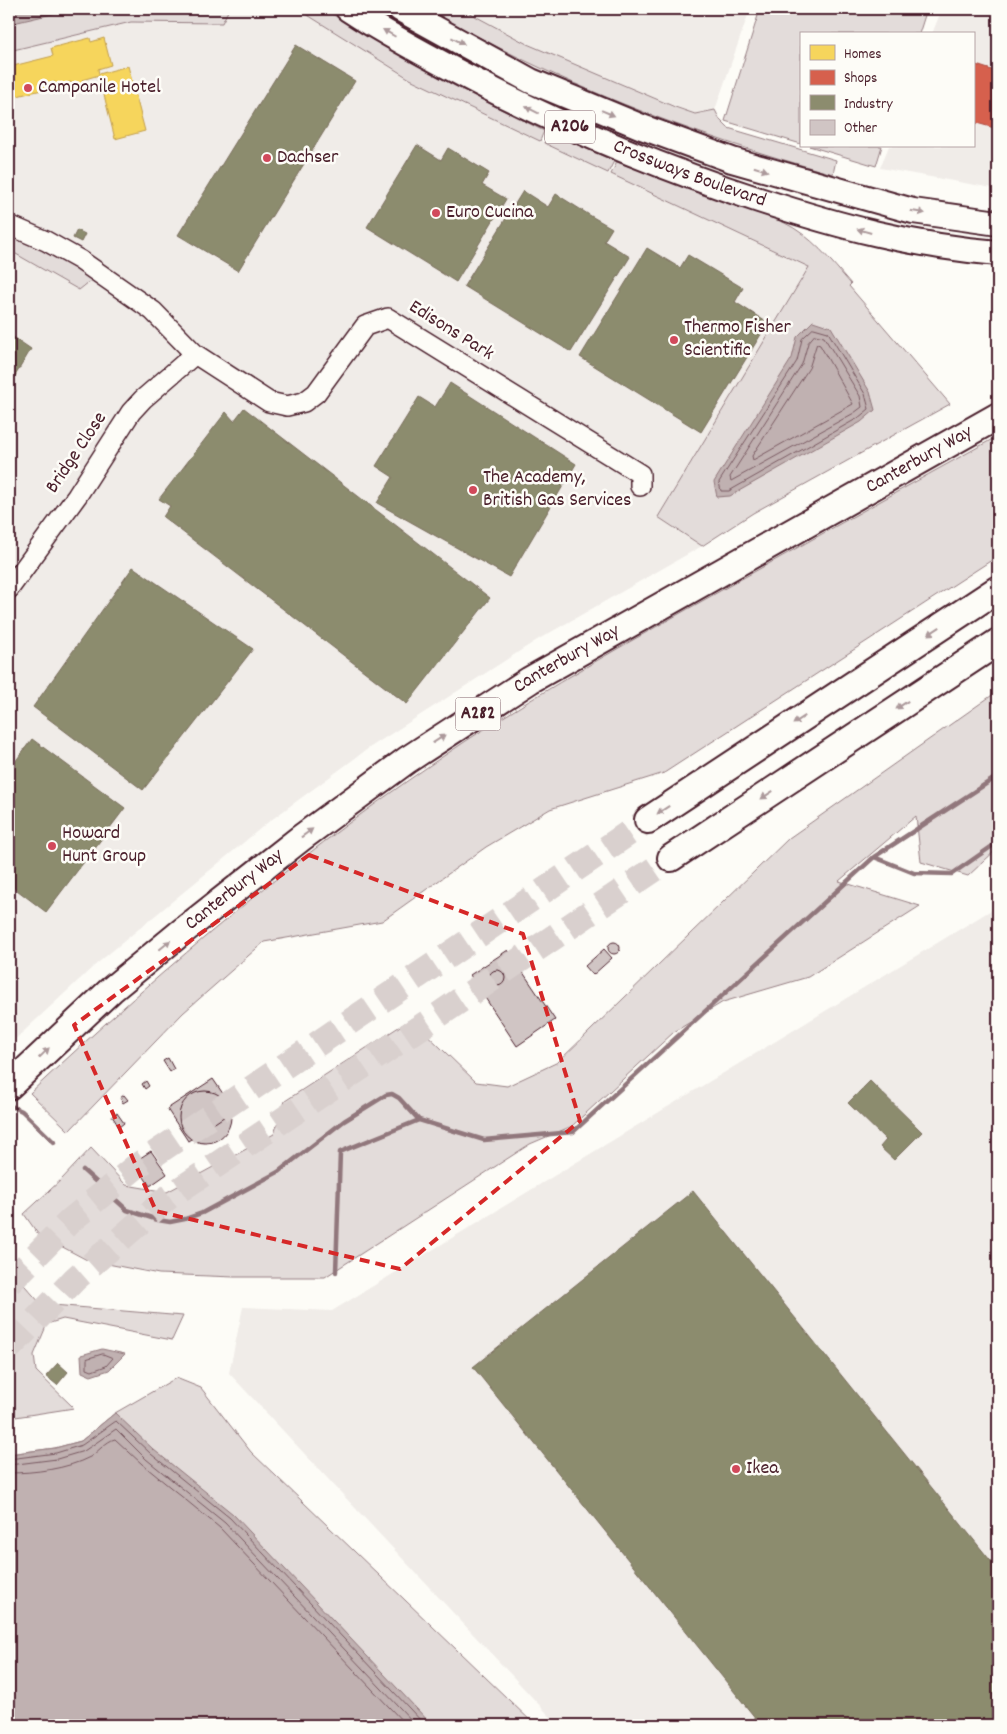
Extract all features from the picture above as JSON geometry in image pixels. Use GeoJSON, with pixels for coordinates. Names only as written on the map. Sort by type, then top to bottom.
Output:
{"type":"FeatureCollection","features":[{"type":"Feature","properties":{"kind":"highway","name":"Canterbury Way"},"geometry":{"type":"LineString","coordinates":[[9,1086],[111,990],[179,934],[301,838],[407,760],[530,680],[998,416]]}},
{"type":"Feature","properties":{"kind":"highway"},"geometry":{"type":"LineString","coordinates":[[648,820],[998,589]]}},
{"type":"Feature","properties":{"kind":"highway"},"geometry":{"type":"LineString","coordinates":[[671,858],[998,642]]}},
{"type":"Feature","properties":{"kind":"main road","name":"Crossways Boulevard"},"geometry":{"type":"LineString","coordinates":[[348,9],[453,69],[542,115],[625,152],[696,179],[864,232],[910,243],[998,253]]}},
{"type":"Feature","properties":{"kind":"main road","name":"Crossways Boulevard"},"geometry":{"type":"LineString","coordinates":[[400,9],[531,81],[642,127],[723,157],[913,211],[998,223]]}},
{"type":"Feature","properties":{"kind":"street"},"geometry":{"type":"LineString","coordinates":[[9,225],[46,241],[80,260],[153,311],[194,354]]}},
{"type":"Feature","properties":{"kind":"street","name":"Edisons Park"},"geometry":{"type":"LineString","coordinates":[[194,354],[269,402],[287,406],[304,402],[316,393],[365,326],[388,318],[640,474],[640,486]]}},
{"type":"Feature","properties":{"kind":"street","name":"Bridge Close"},"geometry":{"type":"LineString","coordinates":[[9,589],[76,496],[131,412],[194,354]]}},
{"type":"Feature","properties":{"kind":"highlighted area"},"geometry":{"type":"Polygon","coordinates":[[[309,855],[523,934],[580,1121],[400,1269],[156,1211],[74,1025],[309,855]]]}},
{"type":"Feature","properties":{"kind":"shaded area"},"geometry":{"type":"Polygon","coordinates":[[[9,9],[229,9],[222,23],[131,22],[9,51],[9,9]]]}},
{"type":"Feature","properties":{"kind":"shaded area"},"geometry":{"type":"Polygon","coordinates":[[[229,9],[298,9],[410,79],[809,267],[658,517],[702,546],[537,640],[369,748],[267,823],[94,966],[9,1045],[9,51],[131,22],[222,23],[229,9]]]}},
{"type":"Feature","properties":{"kind":"shaded area"},"geometry":{"type":"Polygon","coordinates":[[[298,9],[324,9],[375,41],[453,85],[544,131],[540,141],[410,79],[298,9]]]}},
{"type":"Feature","properties":{"kind":"shaded area"},"geometry":{"type":"Polygon","coordinates":[[[428,9],[462,9],[527,44],[675,107],[695,114],[715,110],[720,120],[728,128],[836,160],[833,174],[728,142],[625,105],[525,61],[428,9]]]}},
{"type":"Feature","properties":{"kind":"shaded area"},"geometry":{"type":"Polygon","coordinates":[[[462,9],[750,9],[715,110],[695,114],[606,79],[527,44],[462,9]]]}},
{"type":"Feature","properties":{"kind":"shaded area"},"geometry":{"type":"Polygon","coordinates":[[[760,9],[927,9],[920,32],[800,32],[800,144],[725,121],[760,9]]]}},
{"type":"Feature","properties":{"kind":"shaded area"},"geometry":{"type":"Polygon","coordinates":[[[942,9],[998,9],[998,189],[880,168],[888,148],[974,148],[974,32],[933,32],[942,9]]]}},
{"type":"Feature","properties":{"kind":"shaded area"},"geometry":{"type":"Polygon","coordinates":[[[548,132],[614,161],[608,173],[544,143],[548,132]]]}},
{"type":"Feature","properties":{"kind":"shaded area"},"geometry":{"type":"Polygon","coordinates":[[[816,148],[881,148],[876,166],[816,148]]]}},
{"type":"Feature","properties":{"kind":"shaded area"},"geometry":{"type":"Polygon","coordinates":[[[617,162],[783,222],[803,234],[836,266],[851,284],[849,286],[950,404],[753,513],[702,546],[658,517],[809,267],[611,174],[617,162]]]}},
{"type":"Feature","properties":{"kind":"shaded area"},"geometry":{"type":"Polygon","coordinates":[[[9,235],[53,253],[94,278],[79,290],[9,250],[9,235]]]}},
{"type":"Feature","properties":{"kind":"shaded area"},"geometry":{"type":"Polygon","coordinates":[[[998,436],[998,556],[664,773],[550,809],[486,847],[382,921],[264,942],[183,1013],[69,1131],[30,1093],[134,998],[240,908],[351,821],[408,780],[528,702],[623,645],[998,436]]]}},
{"type":"Feature","properties":{"kind":"shaded area"},"geometry":{"type":"Polygon","coordinates":[[[998,691],[998,848],[968,876],[921,862],[916,816],[839,881],[920,906],[808,977],[723,1002],[674,1032],[572,1126],[530,1144],[325,1277],[234,1277],[159,1274],[87,1260],[38,1234],[24,1214],[62,1179],[91,1148],[126,1185],[167,1192],[274,1134],[285,1101],[411,1019],[476,1082],[507,1086],[558,1062],[789,838],[998,691]]]}},
{"type":"Feature","properties":{"kind":"shaded area"},"geometry":{"type":"Polygon","coordinates":[[[998,906],[998,1725],[558,1725],[229,1373],[243,1307],[332,1311],[998,906]]]}},
{"type":"Feature","properties":{"kind":"shaded area"},"geometry":{"type":"Polygon","coordinates":[[[9,1268],[41,1304],[183,1316],[172,1340],[63,1319],[47,1324],[34,1355],[36,1371],[74,1408],[9,1418],[9,1268]]]}},
{"type":"Feature","properties":{"kind":"shaded area"},"geometry":{"type":"Polygon","coordinates":[[[176,1378],[201,1388],[251,1452],[535,1725],[142,1725],[9,1454],[55,1448],[81,1441],[115,1413],[176,1378]]]}},
{"type":"Feature","properties":{"kind":"water"},"geometry":{"type":"Polygon","coordinates":[[[9,9],[74,9],[9,24],[9,9]]]}},
{"type":"Feature","properties":{"kind":"water"},"geometry":{"type":"Polygon","coordinates":[[[813,321],[831,327],[870,392],[875,410],[861,422],[730,496],[717,497],[714,482],[792,358],[797,337],[813,321]]]}},
{"type":"Feature","properties":{"kind":"water"},"geometry":{"type":"Polygon","coordinates":[[[102,1349],[125,1354],[109,1370],[91,1376],[82,1372],[81,1355],[102,1349]]]}},
{"type":"Feature","properties":{"kind":"water"},"geometry":{"type":"Polygon","coordinates":[[[115,1413],[154,1450],[233,1514],[432,1725],[9,1725],[9,1454],[55,1448],[81,1441],[115,1413]]]}},
{"type":"Feature","properties":{"kind":"building: Homes","name":"Campanile Hotel"},"geometry":{"type":"Polygon","coordinates":[[[90,38],[91,42],[104,38],[111,65],[98,69],[99,74],[128,66],[145,131],[115,139],[99,75],[82,80],[84,86],[73,89],[71,82],[56,86],[55,82],[49,84],[50,88],[9,98],[9,67],[53,56],[51,48],[90,38]]]}},
{"type":"Feature","properties":{"kind":"building: Shops"},"geometry":{"type":"Polygon","coordinates":[[[974,64],[998,72],[998,129],[974,122],[974,64]]]}},
{"type":"Feature","properties":{"kind":"building: Industry","name":"Dachser"},"geometry":{"type":"Polygon","coordinates":[[[296,45],[355,81],[238,271],[178,235],[296,45]]]}},
{"type":"Feature","properties":{"kind":"building: Industry","name":"Euro Cucina"},"geometry":{"type":"Polygon","coordinates":[[[417,145],[441,160],[448,148],[489,173],[482,185],[506,199],[456,282],[367,227],[417,145]]]}},
{"type":"Feature","properties":{"kind":"building: Industry"},"geometry":{"type":"Polygon","coordinates":[[[523,191],[548,207],[556,194],[612,228],[604,241],[630,257],[571,352],[464,286],[523,191]]]}},
{"type":"Feature","properties":{"kind":"building: Industry"},"geometry":{"type":"Polygon","coordinates":[[[77,230],[85,234],[81,242],[73,238],[77,230]]]}},
{"type":"Feature","properties":{"kind":"building: Industry","name":"Thermo Fisher Scientific"},"geometry":{"type":"Polygon","coordinates":[[[647,248],[680,268],[688,255],[743,288],[735,302],[768,323],[701,432],[580,357],[647,248]]]}},
{"type":"Feature","properties":{"kind":"building: Industry"},"geometry":{"type":"Polygon","coordinates":[[[9,334],[31,349],[9,386],[9,334]]]}},
{"type":"Feature","properties":{"kind":"building: Industry","name":"The Academy, British Gas Services"},"geometry":{"type":"Polygon","coordinates":[[[450,383],[576,464],[509,577],[377,503],[393,477],[376,466],[419,397],[435,407],[450,383]]]}},
{"type":"Feature","properties":{"kind":"building: Industry"},"geometry":{"type":"Polygon","coordinates":[[[244,408],[490,598],[407,704],[163,517],[170,506],[159,499],[226,412],[234,421],[244,408]]]}},
{"type":"Feature","properties":{"kind":"building: Industry"},"geometry":{"type":"Polygon","coordinates":[[[133,567],[253,649],[143,790],[33,707],[133,567]]]}},
{"type":"Feature","properties":{"kind":"building: Industry","name":"Howard Hunt Group"},"geometry":{"type":"Polygon","coordinates":[[[32,739],[125,808],[46,912],[9,884],[9,770],[32,739]]]}},
{"type":"Feature","properties":{"kind":"building: Industry"},"geometry":{"type":"Polygon","coordinates":[[[870,1081],[922,1132],[894,1160],[880,1147],[886,1140],[848,1103],[870,1081]]]}},
{"type":"Feature","properties":{"kind":"building: Industry","name":"Ikea"},"geometry":{"type":"Polygon","coordinates":[[[693,1191],[998,1570],[998,1725],[761,1725],[473,1367],[693,1191]]]}},
{"type":"Feature","properties":{"kind":"building: Industry"},"geometry":{"type":"Polygon","coordinates":[[[58,1363],[68,1372],[57,1385],[46,1376],[58,1363]]]}},
{"type":"Feature","properties":{"kind":"building: Other"},"geometry":{"type":"Polygon","coordinates":[[[616,942],[619,943],[619,953],[612,954],[609,953],[608,946],[609,943],[616,942]]]}},
{"type":"Feature","properties":{"kind":"building: Other"},"geometry":{"type":"Polygon","coordinates":[[[604,949],[612,958],[593,975],[585,966],[604,949]]]}},
{"type":"Feature","properties":{"kind":"building: Other"},"geometry":{"type":"Polygon","coordinates":[[[508,950],[555,1020],[517,1046],[470,975],[508,950]]]}},
{"type":"Feature","properties":{"kind":"building: Other"},"geometry":{"type":"Polygon","coordinates":[[[494,970],[500,970],[505,975],[503,984],[494,986],[489,981],[489,975],[494,970]]]}},
{"type":"Feature","properties":{"kind":"building: Other"},"geometry":{"type":"Polygon","coordinates":[[[168,1058],[174,1069],[170,1072],[163,1061],[168,1058]]]}},
{"type":"Feature","properties":{"kind":"building: Other"},"geometry":{"type":"Polygon","coordinates":[[[213,1079],[234,1110],[188,1141],[167,1109],[213,1079]]]}},
{"type":"Feature","properties":{"kind":"building: Other"},"geometry":{"type":"Polygon","coordinates":[[[146,1081],[149,1086],[145,1089],[142,1084],[146,1081]]]}},
{"type":"Feature","properties":{"kind":"building: Other"},"geometry":{"type":"Polygon","coordinates":[[[200,1091],[210,1091],[224,1098],[231,1112],[231,1122],[224,1136],[210,1143],[200,1143],[190,1139],[183,1132],[179,1122],[179,1112],[183,1102],[190,1095],[200,1091]]]}},
{"type":"Feature","properties":{"kind":"building: Other"},"geometry":{"type":"Polygon","coordinates":[[[124,1095],[128,1100],[123,1103],[120,1098],[124,1095]]]}},
{"type":"Feature","properties":{"kind":"building: Other"},"geometry":{"type":"Polygon","coordinates":[[[117,1113],[124,1123],[119,1127],[112,1116],[117,1113]]]}},
{"type":"Feature","properties":{"kind":"building: Other"},"geometry":{"type":"Polygon","coordinates":[[[151,1151],[167,1174],[150,1186],[134,1162],[151,1151]]]}},
{"type":"Feature","properties":{"kind":"waterway"},"geometry":{"type":"LineString","coordinates":[[83,1170],[127,1210],[170,1222],[202,1213],[278,1172],[344,1121],[386,1095],[392,1094],[399,1098],[419,1120],[484,1140],[573,1132],[874,857],[998,776]]}},
{"type":"Feature","properties":{"kind":"waterway"},"geometry":{"type":"LineString","coordinates":[[874,857],[914,873],[952,874],[998,842]]}},
{"type":"Feature","properties":{"kind":"waterway"},"geometry":{"type":"LineString","coordinates":[[9,1105],[22,1111],[54,1142]]}},
{"type":"Feature","properties":{"kind":"waterway"},"geometry":{"type":"LineString","coordinates":[[336,1272],[340,1152],[419,1120]]}},
{"type":"Feature","properties":{"kind":"tunnel"},"geometry":{"type":"LineString","coordinates":[[9,1283],[70,1221],[134,1168],[648,820]]}},
{"type":"Feature","properties":{"kind":"tunnel"},"geometry":{"type":"LineString","coordinates":[[9,1348],[75,1279],[166,1199],[671,858]]}},
{"type":"Feature","properties":{"kind":"place","name":"Campanile Hotel"},"geometry":{"type":"Point","coordinates":[28,88]}},
{"type":"Feature","properties":{"kind":"place","name":"Dachser"},"geometry":{"type":"Point","coordinates":[267,158]}},
{"type":"Feature","properties":{"kind":"place","name":"Euro Cucina"},"geometry":{"type":"Point","coordinates":[436,213]}},
{"type":"Feature","properties":{"kind":"place","name":"Thermo Fisher Scientific"},"geometry":{"type":"Point","coordinates":[674,340]}},
{"type":"Feature","properties":{"kind":"place","name":"The Academy, British Gas Services"},"geometry":{"type":"Point","coordinates":[473,490]}},
{"type":"Feature","properties":{"kind":"place","name":"Howard Hunt Group"},"geometry":{"type":"Point","coordinates":[52,846]}},
{"type":"Feature","properties":{"kind":"place","name":"Ikea"},"geometry":{"type":"Point","coordinates":[736,1469]}}]}
